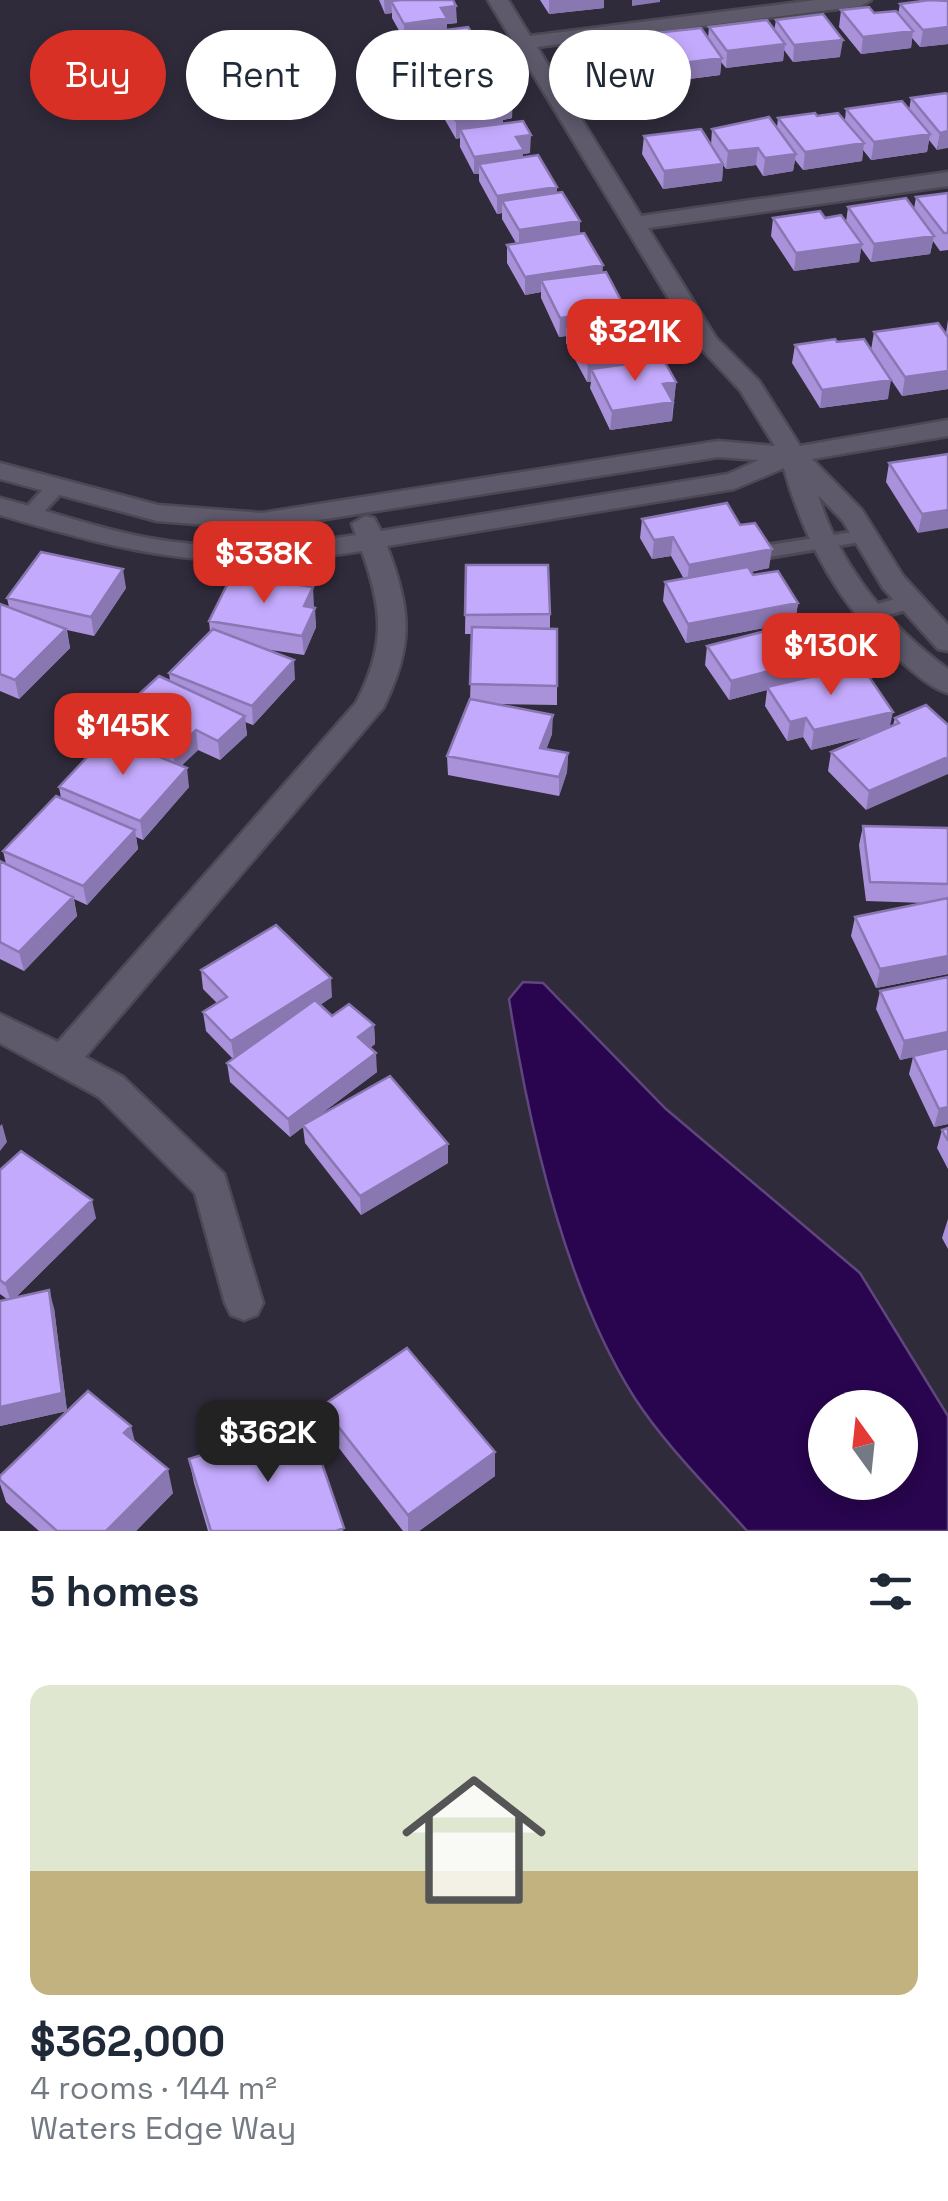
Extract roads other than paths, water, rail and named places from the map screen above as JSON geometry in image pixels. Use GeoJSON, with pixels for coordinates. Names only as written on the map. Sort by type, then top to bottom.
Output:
{"type":"FeatureCollection","features":[{"type":"Feature","properties":{"kind":"street"},"geometry":{"type":"LineString","coordinates":[[498,0],[517,30]]}},
{"type":"Feature","properties":{"kind":"street"},"geometry":{"type":"LineString","coordinates":[[529,41],[861,0]]}},
{"type":"Feature","properties":{"kind":"street"},"geometry":{"type":"LineString","coordinates":[[529,50],[707,342],[750,386],[792,455],[814,524],[872,613],[919,662],[948,683]]}},
{"type":"Feature","properties":{"kind":"street"},"geometry":{"type":"LineString","coordinates":[[636,223],[948,179]]}},
{"type":"Feature","properties":{"kind":"street"},"geometry":{"type":"LineString","coordinates":[[0,506],[136,544],[200,553],[262,554],[371,540],[734,480],[792,455],[948,428]]}},
{"type":"Feature","properties":{"kind":"street"},"geometry":{"type":"LineString","coordinates":[[0,471],[157,513],[262,521],[718,449],[792,455],[853,516],[909,602],[948,642]]}},
{"type":"Feature","properties":{"kind":"street"},"geometry":{"type":"LineString","coordinates":[[64,1058],[368,708],[393,656],[397,634],[359,507]]}},
{"type":"Feature","properties":{"kind":"street"},"geometry":{"type":"LineString","coordinates":[[0,1027],[64,1058],[111,1087],[211,1185],[244,1303]]}},
{"type":"Feature","properties":{"kind":"lane"},"geometry":{"type":"LineString","coordinates":[[30,514],[57,486]]}},
{"type":"Feature","properties":{"kind":"lane"},"geometry":{"type":"LineString","coordinates":[[770,551],[865,536]]}},
{"type":"Feature","properties":{"kind":"lane"},"geometry":{"type":"LineString","coordinates":[[872,613],[909,602]]}}]}
